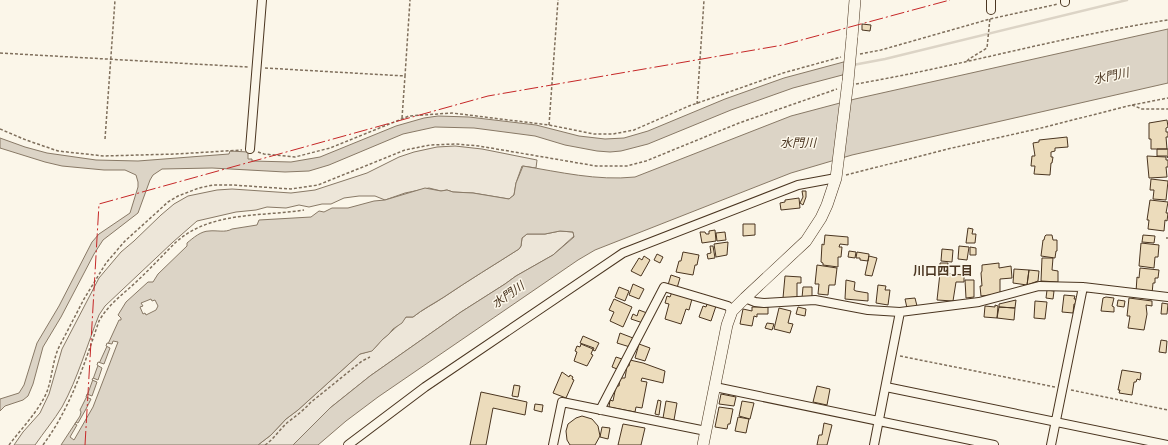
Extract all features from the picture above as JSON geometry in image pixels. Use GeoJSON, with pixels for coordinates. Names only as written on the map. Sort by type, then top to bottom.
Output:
{"type":"FeatureCollection","features":[{"type":"Feature","properties":{"kind":"street"},"geometry":{"type":"LineString","coordinates":[[250,149],[262,0]]}},
{"type":"Feature","properties":{"kind":"street"},"geometry":{"type":"LineString","coordinates":[[703,445],[732,311],[806,241],[821,218],[827,205],[836,178],[847,87],[854,0]]}},
{"type":"Feature","properties":{"kind":"street"},"geometry":{"type":"LineString","coordinates":[[991,10],[992,0]]}},
{"type":"Feature","properties":{"kind":"street"},"geometry":{"type":"LineString","coordinates":[[348,445],[431,383],[610,260],[623,253],[798,185],[836,178]]}},
{"type":"Feature","properties":{"kind":"street"},"geometry":{"type":"LineString","coordinates":[[745,298],[755,302],[764,303],[815,300],[868,310],[900,312],[979,302],[1039,286],[1083,287],[1168,297]]}},
{"type":"Feature","properties":{"kind":"street"},"geometry":{"type":"LineString","coordinates":[[600,410],[664,287],[728,306],[732,311]]}},
{"type":"Feature","properties":{"kind":"street"},"geometry":{"type":"LineString","coordinates":[[1050,445],[1083,287]]}},
{"type":"Feature","properties":{"kind":"street"},"geometry":{"type":"LineString","coordinates":[[874,445],[900,312]]}},
{"type":"Feature","properties":{"kind":"street"},"geometry":{"type":"LineString","coordinates":[[715,387],[994,445]]}},
{"type":"Feature","properties":{"kind":"street"},"geometry":{"type":"LineString","coordinates":[[886,387],[1168,445]]}},
{"type":"Feature","properties":{"kind":"street"},"geometry":{"type":"LineString","coordinates":[[553,445],[562,402],[706,431]]}},
{"type":"Feature","properties":{"kind":"path"},"geometry":{"type":"LineString","coordinates":[[105,139],[115,0]]}},
{"type":"Feature","properties":{"kind":"path"},"geometry":{"type":"LineString","coordinates":[[402,118],[410,0]]}},
{"type":"Feature","properties":{"kind":"path"},"geometry":{"type":"LineString","coordinates":[[549,125],[558,0]]}},
{"type":"Feature","properties":{"kind":"path"},"geometry":{"type":"LineString","coordinates":[[697,104],[704,0]]}},
{"type":"Feature","properties":{"kind":"path"},"geometry":{"type":"LineString","coordinates":[[860,54],[881,50],[990,19],[1065,1]]}},
{"type":"Feature","properties":{"kind":"path"},"geometry":{"type":"LineString","coordinates":[[9,445],[42,401],[58,349],[106,263],[125,241],[168,202],[178,196],[199,188],[213,185],[233,185],[291,189],[318,185],[405,150],[444,144],[479,146],[596,166],[627,166],[646,161],[753,118],[847,87],[910,75],[1122,27],[1168,20]]}},
{"type":"Feature","properties":{"kind":"path"},"geometry":{"type":"LineString","coordinates":[[967,61],[987,48],[989,22]]}},
{"type":"Feature","properties":{"kind":"path"},"geometry":{"type":"LineString","coordinates":[[0,53],[405,76]]}},
{"type":"Feature","properties":{"kind":"path"},"geometry":{"type":"LineString","coordinates":[[0,129],[58,151],[104,156],[176,154],[250,149],[264,154],[295,157],[330,148],[409,116],[452,113],[549,125],[594,134],[613,134],[634,130],[697,104],[782,73],[846,56]]}},
{"type":"Feature","properties":{"kind":"path"},"geometry":{"type":"LineString","coordinates":[[836,178],[952,148],[1037,130],[1132,105],[1168,98]]}},
{"type":"Feature","properties":{"kind":"path"},"geometry":{"type":"LineString","coordinates":[[1132,105],[1142,109],[1168,109]]}},
{"type":"Feature","properties":{"kind":"path"},"geometry":{"type":"LineString","coordinates":[[43,445],[72,398],[99,321],[104,313],[110,305],[134,284],[178,240],[210,222],[304,210]]}},
{"type":"Feature","properties":{"kind":"path"},"geometry":{"type":"LineString","coordinates":[[892,354],[1168,410]]}},
{"type":"Feature","properties":{"kind":"path"},"geometry":{"type":"LineString","coordinates":[[265,445],[310,403],[362,360],[370,357]]}},
{"type":"Feature","properties":{"kind":"shaded area"},"geometry":{"type":"Polygon","coordinates":[[[455,146],[482,149],[537,160],[536,168],[522,166],[516,183],[514,195],[509,199],[473,193],[453,192],[447,190],[441,191],[429,188],[405,193],[385,200],[375,196],[359,196],[344,198],[331,204],[322,204],[309,207],[299,205],[286,208],[267,207],[197,221],[105,306],[99,315],[73,385],[59,412],[35,445],[14,445],[23,432],[40,413],[49,394],[62,349],[99,278],[121,252],[174,204],[188,196],[217,190],[232,189],[291,193],[315,190],[367,173],[399,157],[414,152],[437,147],[455,146]]]}},
{"type":"Feature","properties":{"kind":"shaded area"},"geometry":{"type":"Polygon","coordinates":[[[560,231],[573,232],[574,236],[553,255],[516,276],[461,312],[370,376],[330,408],[293,445],[258,445],[360,354],[373,349],[406,317],[413,317],[519,249],[522,238],[527,234],[545,234],[560,231]]]}},
{"type":"Feature","properties":{"kind":"water","name":"水門川"},"geometry":{"type":"Polygon","coordinates":[[[1168,29],[1168,83],[852,155],[791,173],[595,250],[578,260],[378,397],[346,421],[318,445],[293,445],[330,408],[370,376],[461,312],[516,276],[553,255],[574,237],[573,232],[560,231],[545,234],[527,234],[522,238],[519,249],[413,317],[406,317],[402,323],[393,329],[372,351],[360,354],[258,445],[61,445],[80,416],[80,410],[87,396],[97,368],[119,320],[121,320],[118,315],[126,302],[148,282],[153,282],[158,274],[187,246],[187,243],[203,232],[227,231],[257,225],[259,220],[311,217],[319,211],[324,212],[332,208],[348,208],[374,201],[385,200],[425,188],[441,191],[447,190],[453,192],[473,193],[509,199],[514,195],[516,183],[523,166],[593,177],[635,177],[791,116],[855,99],[1168,29]]]}},
{"type":"Feature","properties":{"kind":"water"},"geometry":{"type":"Polygon","coordinates":[[[851,60],[850,73],[793,88],[731,110],[648,144],[621,151],[597,151],[565,145],[535,136],[474,128],[435,127],[403,134],[329,165],[309,171],[285,172],[212,168],[162,169],[153,175],[150,180],[138,213],[103,240],[94,254],[61,317],[43,347],[33,384],[28,396],[23,400],[5,406],[0,411],[0,399],[19,393],[24,385],[37,343],[59,306],[92,242],[99,234],[130,213],[138,187],[138,182],[136,175],[125,170],[104,170],[62,166],[0,148],[0,138],[47,153],[96,160],[138,161],[229,154],[230,151],[248,152],[248,159],[252,159],[252,161],[291,162],[320,157],[396,126],[424,118],[438,116],[469,117],[536,125],[579,136],[605,139],[624,138],[648,131],[725,99],[784,78],[851,60]]]}},
{"type":"Feature","properties":{"kind":"pier"},"geometry":{"type":"Polygon","coordinates":[[[151,299],[152,301],[155,300],[158,306],[156,310],[146,315],[145,313],[143,314],[140,307],[143,306],[141,303],[151,299]]]}},
{"type":"Feature","properties":{"kind":"pier"},"geometry":{"type":"Polygon","coordinates":[[[113,341],[118,342],[93,407],[74,440],[70,437],[77,425],[75,424],[76,422],[78,423],[91,399],[86,397],[87,394],[92,396],[97,382],[92,380],[93,378],[98,380],[102,368],[97,365],[98,362],[104,364],[110,348],[106,346],[107,343],[112,344],[113,341]]]}},
{"type":"Feature","properties":{"kind":"building"},"geometry":{"type":"Polygon","coordinates":[[[862,24],[871,25],[870,31],[862,30],[862,24]]]}},
{"type":"Feature","properties":{"kind":"building"},"geometry":{"type":"Polygon","coordinates":[[[1167,120],[1167,149],[1151,149],[1151,139],[1149,139],[1149,123],[1167,120]]]}},
{"type":"Feature","properties":{"kind":"building"},"geometry":{"type":"Polygon","coordinates":[[[1067,137],[1068,147],[1055,148],[1055,151],[1051,152],[1051,157],[1053,157],[1050,175],[1034,174],[1035,166],[1031,166],[1032,156],[1035,156],[1033,143],[1039,142],[1039,140],[1067,137]]]}},
{"type":"Feature","properties":{"kind":"building"},"geometry":{"type":"Polygon","coordinates":[[[1157,149],[1168,149],[1168,158],[1167,156],[1157,156],[1157,149]]]}},
{"type":"Feature","properties":{"kind":"building"},"geometry":{"type":"Polygon","coordinates":[[[1147,156],[1166,157],[1166,160],[1168,160],[1168,167],[1166,167],[1167,177],[1149,178],[1147,156]]]}},
{"type":"Feature","properties":{"kind":"building"},"geometry":{"type":"Polygon","coordinates":[[[1151,179],[1168,181],[1166,200],[1153,199],[1154,190],[1150,190],[1151,179]]]}},
{"type":"Feature","properties":{"kind":"building"},"geometry":{"type":"Polygon","coordinates":[[[802,191],[806,191],[806,197],[803,205],[800,203],[803,197],[802,191]]]}},
{"type":"Feature","properties":{"kind":"building"},"geometry":{"type":"Polygon","coordinates":[[[799,198],[800,208],[781,210],[780,203],[785,202],[785,200],[799,198]]]}},
{"type":"Feature","properties":{"kind":"building"},"geometry":{"type":"Polygon","coordinates":[[[1150,200],[1168,202],[1166,213],[1168,213],[1167,221],[1165,220],[1164,231],[1148,229],[1149,220],[1147,220],[1150,200]]]}},
{"type":"Feature","properties":{"kind":"building"},"geometry":{"type":"Polygon","coordinates":[[[743,224],[755,224],[755,235],[743,236],[743,224]]]}},
{"type":"Feature","properties":{"kind":"building"},"geometry":{"type":"Polygon","coordinates":[[[968,228],[973,229],[972,234],[976,234],[975,243],[966,243],[968,228]]]}},
{"type":"Feature","properties":{"kind":"building"},"geometry":{"type":"Polygon","coordinates":[[[715,230],[716,241],[702,243],[700,232],[709,234],[709,231],[715,230]]]}},
{"type":"Feature","properties":{"kind":"building"},"geometry":{"type":"Polygon","coordinates":[[[725,232],[726,240],[717,241],[716,233],[725,232]]]}},
{"type":"Feature","properties":{"kind":"building"},"geometry":{"type":"Polygon","coordinates":[[[825,235],[848,237],[848,245],[840,244],[839,247],[842,247],[841,257],[838,257],[838,267],[823,265],[821,262],[822,244],[824,245],[825,235]]]}},
{"type":"Feature","properties":{"kind":"building"},"geometry":{"type":"Polygon","coordinates":[[[1046,235],[1052,235],[1053,240],[1057,240],[1057,251],[1055,258],[1041,256],[1043,240],[1046,235]]]}},
{"type":"Feature","properties":{"kind":"building"},"geometry":{"type":"Polygon","coordinates":[[[1143,235],[1155,236],[1154,243],[1142,242],[1143,235]]]}},
{"type":"Feature","properties":{"kind":"building"},"geometry":{"type":"Polygon","coordinates":[[[728,242],[727,255],[716,257],[714,244],[728,242]]]}},
{"type":"Feature","properties":{"kind":"building"},"geometry":{"type":"Polygon","coordinates":[[[1141,243],[1159,245],[1158,257],[1155,257],[1154,268],[1139,266],[1141,243]]]}},
{"type":"Feature","properties":{"kind":"building"},"geometry":{"type":"Polygon","coordinates":[[[710,246],[713,246],[715,258],[708,259],[707,254],[711,253],[710,246]]]}},
{"type":"Feature","properties":{"kind":"building"},"geometry":{"type":"Polygon","coordinates":[[[959,246],[969,247],[967,260],[958,259],[959,246]]]}},
{"type":"Feature","properties":{"kind":"building"},"geometry":{"type":"Polygon","coordinates":[[[970,247],[976,248],[976,255],[970,255],[970,247]]]}},
{"type":"Feature","properties":{"kind":"building"},"geometry":{"type":"Polygon","coordinates":[[[942,249],[953,250],[952,262],[941,261],[942,249]]]}},
{"type":"Feature","properties":{"kind":"building"},"geometry":{"type":"Polygon","coordinates":[[[849,251],[856,252],[855,258],[848,257],[849,251]]]}},
{"type":"Feature","properties":{"kind":"building"},"geometry":{"type":"Polygon","coordinates":[[[683,252],[699,255],[693,275],[676,272],[683,252]]]}},
{"type":"Feature","properties":{"kind":"building"},"geometry":{"type":"Polygon","coordinates":[[[857,252],[869,254],[868,261],[856,258],[857,252]]]}},
{"type":"Feature","properties":{"kind":"building"},"geometry":{"type":"Polygon","coordinates":[[[657,254],[663,257],[660,263],[654,260],[657,254]]]}},
{"type":"Feature","properties":{"kind":"building"},"geometry":{"type":"Polygon","coordinates":[[[644,256],[650,260],[641,276],[631,271],[639,258],[642,260],[644,256]]]}},
{"type":"Feature","properties":{"kind":"building"},"geometry":{"type":"Polygon","coordinates":[[[869,256],[877,258],[872,276],[865,275],[869,256]]]}},
{"type":"Feature","properties":{"kind":"building"},"geometry":{"type":"Polygon","coordinates":[[[1042,258],[1053,258],[1052,270],[1058,271],[1058,282],[1041,281],[1042,258]]]}},
{"type":"Feature","properties":{"kind":"building"},"geometry":{"type":"Polygon","coordinates":[[[940,263],[948,263],[947,273],[940,273],[940,263]]]}},
{"type":"Feature","properties":{"kind":"building"},"geometry":{"type":"Polygon","coordinates":[[[999,263],[999,268],[1011,266],[1012,278],[1000,279],[1000,294],[981,296],[980,286],[982,286],[982,265],[999,263]]]}},
{"type":"Feature","properties":{"kind":"building"},"geometry":{"type":"Polygon","coordinates":[[[817,265],[837,268],[835,285],[829,285],[828,295],[818,294],[819,284],[815,284],[817,265]]]}},
{"type":"Feature","properties":{"kind":"building"},"geometry":{"type":"Polygon","coordinates":[[[1140,268],[1159,270],[1158,278],[1155,278],[1155,283],[1153,283],[1152,294],[1136,292],[1137,277],[1139,278],[1140,268]]]}},
{"type":"Feature","properties":{"kind":"building"},"geometry":{"type":"Polygon","coordinates":[[[1014,269],[1029,270],[1027,285],[1013,283],[1014,269]]]}},
{"type":"Feature","properties":{"kind":"building"},"geometry":{"type":"Polygon","coordinates":[[[1029,270],[1039,271],[1038,281],[1027,285],[1029,270]]]}},
{"type":"Feature","properties":{"kind":"building"},"geometry":{"type":"Polygon","coordinates":[[[940,273],[964,275],[964,282],[956,282],[953,301],[937,300],[940,273]]]}},
{"type":"Feature","properties":{"kind":"building"},"geometry":{"type":"Polygon","coordinates":[[[671,275],[680,278],[677,288],[668,285],[671,275]]]}},
{"type":"Feature","properties":{"kind":"building"},"geometry":{"type":"Polygon","coordinates":[[[785,276],[801,277],[801,283],[797,283],[797,297],[783,298],[785,276]]]}},
{"type":"Feature","properties":{"kind":"building"},"geometry":{"type":"Polygon","coordinates":[[[846,280],[855,282],[854,290],[868,293],[868,301],[845,299],[846,280]]]}},
{"type":"Feature","properties":{"kind":"building"},"geometry":{"type":"Polygon","coordinates":[[[965,280],[974,280],[974,297],[966,298],[965,280]]]}},
{"type":"Feature","properties":{"kind":"building"},"geometry":{"type":"Polygon","coordinates":[[[633,284],[644,289],[639,299],[629,295],[633,284]]]}},
{"type":"Feature","properties":{"kind":"building"},"geometry":{"type":"Polygon","coordinates":[[[878,285],[886,286],[885,290],[890,290],[888,305],[876,303],[878,285]]]}},
{"type":"Feature","properties":{"kind":"building"},"geometry":{"type":"Polygon","coordinates":[[[619,287],[629,291],[625,301],[615,297],[619,287]]]}},
{"type":"Feature","properties":{"kind":"building"},"geometry":{"type":"Polygon","coordinates":[[[803,287],[812,287],[812,298],[802,298],[803,287]]]}},
{"type":"Feature","properties":{"kind":"building"},"geometry":{"type":"Polygon","coordinates":[[[1047,290],[1054,291],[1053,299],[1046,298],[1047,290]]]}},
{"type":"Feature","properties":{"kind":"building"},"geometry":{"type":"Polygon","coordinates":[[[672,292],[692,299],[689,310],[686,309],[681,324],[665,319],[669,304],[665,303],[667,296],[670,297],[672,292]]]}},
{"type":"Feature","properties":{"kind":"building"},"geometry":{"type":"Polygon","coordinates":[[[1064,295],[1075,296],[1074,299],[1076,299],[1076,304],[1074,304],[1073,313],[1062,312],[1064,295]]]}},
{"type":"Feature","properties":{"kind":"building"},"geometry":{"type":"Polygon","coordinates":[[[915,298],[917,306],[907,308],[905,299],[915,298]]]}},
{"type":"Feature","properties":{"kind":"building"},"geometry":{"type":"Polygon","coordinates":[[[1103,298],[1114,298],[1112,306],[1114,307],[1114,312],[1101,311],[1103,298]]]}},
{"type":"Feature","properties":{"kind":"building"},"geometry":{"type":"Polygon","coordinates":[[[1129,298],[1152,301],[1152,306],[1146,305],[1147,314],[1144,330],[1128,328],[1130,316],[1127,316],[1129,298]]]}},
{"type":"Feature","properties":{"kind":"building"},"geometry":{"type":"Polygon","coordinates":[[[614,299],[632,307],[623,327],[610,321],[614,312],[609,310],[614,299]]]}},
{"type":"Feature","properties":{"kind":"building"},"geometry":{"type":"Polygon","coordinates":[[[1016,300],[1015,308],[999,307],[999,304],[1016,300]]]}},
{"type":"Feature","properties":{"kind":"building"},"geometry":{"type":"Polygon","coordinates":[[[1118,300],[1125,301],[1124,307],[1117,306],[1118,300]]]}},
{"type":"Feature","properties":{"kind":"building"},"geometry":{"type":"Polygon","coordinates":[[[1035,301],[1047,302],[1045,319],[1034,318],[1035,301]]]}},
{"type":"Feature","properties":{"kind":"building"},"geometry":{"type":"Polygon","coordinates":[[[1162,303],[1168,304],[1167,314],[1161,314],[1162,303]]]}},
{"type":"Feature","properties":{"kind":"building"},"geometry":{"type":"Polygon","coordinates":[[[707,304],[716,306],[711,321],[699,317],[703,306],[706,307],[707,304]]]}},
{"type":"Feature","properties":{"kind":"building"},"geometry":{"type":"Polygon","coordinates":[[[995,305],[998,306],[997,318],[984,317],[985,306],[995,307],[995,305]]]}},
{"type":"Feature","properties":{"kind":"building"},"geometry":{"type":"Polygon","coordinates":[[[752,307],[768,307],[768,314],[757,314],[757,317],[754,316],[752,326],[740,324],[743,309],[752,311],[752,307]]]}},
{"type":"Feature","properties":{"kind":"building"},"geometry":{"type":"Polygon","coordinates":[[[798,307],[806,309],[805,316],[796,314],[798,307]]]}},
{"type":"Feature","properties":{"kind":"building"},"geometry":{"type":"Polygon","coordinates":[[[999,307],[1015,308],[1014,320],[997,318],[999,307]]]}},
{"type":"Feature","properties":{"kind":"building"},"geometry":{"type":"Polygon","coordinates":[[[779,308],[791,311],[788,323],[793,324],[790,333],[774,329],[779,308]]]}},
{"type":"Feature","properties":{"kind":"building"},"geometry":{"type":"Polygon","coordinates":[[[639,310],[647,313],[643,323],[631,319],[633,314],[637,316],[639,310]]]}},
{"type":"Feature","properties":{"kind":"building"},"geometry":{"type":"Polygon","coordinates":[[[767,323],[774,324],[772,330],[765,328],[767,323]]]}},
{"type":"Feature","properties":{"kind":"building"},"geometry":{"type":"Polygon","coordinates":[[[620,333],[633,338],[630,347],[617,343],[620,333]]]}},
{"type":"Feature","properties":{"kind":"building"},"geometry":{"type":"Polygon","coordinates":[[[583,336],[599,343],[595,351],[593,350],[594,348],[580,343],[583,336]]]}},
{"type":"Feature","properties":{"kind":"building"},"geometry":{"type":"Polygon","coordinates":[[[1161,340],[1167,341],[1166,353],[1159,352],[1161,340]]]}},
{"type":"Feature","properties":{"kind":"building"},"geometry":{"type":"Polygon","coordinates":[[[581,344],[593,349],[591,354],[593,355],[587,366],[574,361],[577,346],[580,347],[581,344]]]}},
{"type":"Feature","properties":{"kind":"building"},"geometry":{"type":"Polygon","coordinates":[[[639,344],[650,348],[645,361],[635,358],[639,344]]]}},
{"type":"Feature","properties":{"kind":"building"},"geometry":{"type":"Polygon","coordinates":[[[616,357],[622,359],[617,369],[612,367],[616,357]]]}},
{"type":"Feature","properties":{"kind":"building"},"geometry":{"type":"Polygon","coordinates":[[[630,360],[665,371],[663,383],[642,378],[641,381],[647,382],[642,408],[636,407],[635,412],[609,407],[610,400],[613,401],[616,386],[619,386],[620,378],[625,378],[627,366],[629,366],[630,360]]]}},
{"type":"Feature","properties":{"kind":"building"},"geometry":{"type":"Polygon","coordinates":[[[1122,370],[1141,373],[1140,380],[1137,379],[1136,382],[1134,382],[1132,395],[1119,393],[1120,390],[1118,390],[1122,370]]]}},
{"type":"Feature","properties":{"kind":"building"},"geometry":{"type":"Polygon","coordinates":[[[562,372],[569,377],[570,375],[573,377],[572,379],[574,380],[566,398],[553,393],[562,372]]]}},
{"type":"Feature","properties":{"kind":"building"},"geometry":{"type":"Polygon","coordinates":[[[514,385],[520,386],[518,397],[512,396],[514,385]]]}},
{"type":"Feature","properties":{"kind":"building"},"geometry":{"type":"Polygon","coordinates":[[[817,386],[830,389],[827,405],[813,402],[817,386]]]}},
{"type":"Feature","properties":{"kind":"building"},"geometry":{"type":"Polygon","coordinates":[[[481,392],[527,402],[525,415],[493,408],[486,445],[470,445],[481,392]]]}},
{"type":"Feature","properties":{"kind":"building"},"geometry":{"type":"Polygon","coordinates":[[[721,394],[736,397],[734,406],[719,404],[721,394]]]}},
{"type":"Feature","properties":{"kind":"building"},"geometry":{"type":"Polygon","coordinates":[[[658,400],[661,401],[659,415],[655,414],[658,400]]]}},
{"type":"Feature","properties":{"kind":"building"},"geometry":{"type":"Polygon","coordinates":[[[666,401],[677,403],[674,420],[663,418],[666,401]]]}},
{"type":"Feature","properties":{"kind":"building"},"geometry":{"type":"Polygon","coordinates":[[[742,401],[754,403],[750,419],[739,416],[742,401]]]}},
{"type":"Feature","properties":{"kind":"building"},"geometry":{"type":"Polygon","coordinates":[[[535,404],[543,405],[542,412],[534,410],[535,404]]]}},
{"type":"Feature","properties":{"kind":"building"},"geometry":{"type":"Polygon","coordinates":[[[719,407],[733,409],[730,424],[728,424],[727,429],[715,427],[719,407]]]}},
{"type":"Feature","properties":{"kind":"building"},"geometry":{"type":"Polygon","coordinates":[[[582,416],[592,419],[598,426],[600,436],[595,445],[570,445],[567,440],[566,431],[568,424],[576,418],[582,416]]]}},
{"type":"Feature","properties":{"kind":"building"},"geometry":{"type":"Polygon","coordinates":[[[738,417],[749,419],[746,433],[735,431],[738,417]]]}},
{"type":"Feature","properties":{"kind":"building"},"geometry":{"type":"Polygon","coordinates":[[[824,423],[832,425],[827,445],[817,445],[819,435],[822,435],[824,423]]]}},
{"type":"Feature","properties":{"kind":"building"},"geometry":{"type":"Polygon","coordinates":[[[623,424],[645,428],[641,445],[618,445],[623,424]]]}},
{"type":"Feature","properties":{"kind":"building"},"geometry":{"type":"Polygon","coordinates":[[[602,427],[610,428],[608,439],[600,437],[602,427]]]}},
{"type":"Feature","properties":{"kind":"waterway"},"geometry":{"type":"LineString","coordinates":[[853,65],[885,59],[1127,0]]}},
{"type":"Feature","properties":{"kind":"power"},"geometry":{"type":"LineString","coordinates":[[85,445],[99,204],[488,96],[783,45],[950,0]]}},
{"type":"Feature","properties":{"kind":"district","name":"川口四丁目"},"geometry":{"type":"Point","coordinates":[943,271]}}]}
